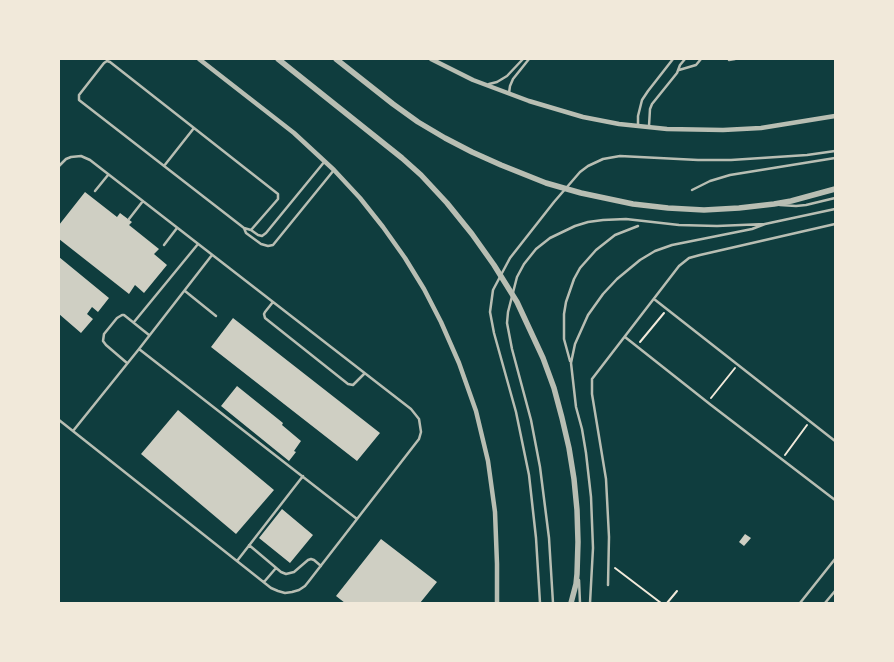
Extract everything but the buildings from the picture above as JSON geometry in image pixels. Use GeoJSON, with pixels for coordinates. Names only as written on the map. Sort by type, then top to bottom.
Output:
{"type":"FeatureCollection","features":[{"type":"Feature","properties":{"kind":"street"},"geometry":{"type":"LineString","coordinates":[[199,59],[294,134],[334,170],[372,213],[405,258],[433,306],[459,363],[476,411],[482,436],[492,487],[497,538],[498,581],[496,603]]}},
{"type":"Feature","properties":{"kind":"street"},"geometry":{"type":"LineString","coordinates":[[278,59],[421,175],[472,234],[517,302],[546,366],[569,448],[577,510],[577,574],[571,603]]}},
{"type":"Feature","properties":{"kind":"street"},"geometry":{"type":"LineString","coordinates":[[336,59],[393,104],[445,138],[480,156],[546,183],[581,193],[633,204],[686,209],[721,209],[792,201],[835,189]]}},
{"type":"Feature","properties":{"kind":"street"},"geometry":{"type":"LineString","coordinates":[[431,59],[485,85],[546,107],[582,117],[648,128],[686,130],[761,128],[835,116]]}},
{"type":"Feature","properties":{"kind":"lane"},"geometry":{"type":"LineString","coordinates":[[485,85],[497,82],[507,76],[523,59]]}},
{"type":"Feature","properties":{"kind":"lane"},"geometry":{"type":"LineString","coordinates":[[509,94],[513,80],[529,59]]}},
{"type":"Feature","properties":{"kind":"lane"},"geometry":{"type":"LineString","coordinates":[[638,126],[639,110],[645,95],[672,59]]}},
{"type":"Feature","properties":{"kind":"lane"},"geometry":{"type":"LineString","coordinates":[[648,128],[652,104],[679,70],[680,64],[684,59]]}},
{"type":"Feature","properties":{"kind":"lane"},"geometry":{"type":"LineString","coordinates":[[679,70],[696,65],[701,59]]}},
{"type":"Feature","properties":{"kind":"lane"},"geometry":{"type":"LineString","coordinates":[[729,60],[735,59]]}},
{"type":"Feature","properties":{"kind":"lane"},"geometry":{"type":"LineString","coordinates":[[251,230],[278,199],[278,194],[110,62],[105,62],[79,95],[79,100],[244,228],[260,236],[264,235],[325,161]]}},
{"type":"Feature","properties":{"kind":"lane"},"geometry":{"type":"LineString","coordinates":[[164,166],[194,128]]}},
{"type":"Feature","properties":{"kind":"lane"},"geometry":{"type":"LineString","coordinates":[[540,603],[534,517],[525,454],[516,412],[491,319],[490,304],[493,290],[510,258],[580,172],[603,159],[620,156],[731,160],[807,155],[835,151]]}},
{"type":"Feature","properties":{"kind":"lane"},"geometry":{"type":"LineString","coordinates":[[59,166],[66,159],[76,156],[90,160],[415,414],[419,420],[421,432],[419,439],[305,586],[292,592],[278,591],[271,588],[59,420]]}},
{"type":"Feature","properties":{"kind":"lane"},"geometry":{"type":"LineString","coordinates":[[692,190],[725,176],[835,158]]}},
{"type":"Feature","properties":{"kind":"lane"},"geometry":{"type":"LineString","coordinates":[[244,228],[246,233],[261,244],[273,245],[334,170]]}},
{"type":"Feature","properties":{"kind":"lane"},"geometry":{"type":"LineString","coordinates":[[95,191],[108,174]]}},
{"type":"Feature","properties":{"kind":"lane"},"geometry":{"type":"LineString","coordinates":[[774,204],[796,206],[835,198]]}},
{"type":"Feature","properties":{"kind":"lane"},"geometry":{"type":"LineString","coordinates":[[129,218],[143,201]]}},
{"type":"Feature","properties":{"kind":"lane"},"geometry":{"type":"LineString","coordinates":[[571,363],[574,344],[592,308],[617,279],[647,255],[664,248],[835,209]]}},
{"type":"Feature","properties":{"kind":"lane"},"geometry":{"type":"LineString","coordinates":[[553,603],[549,538],[540,467],[531,420],[507,323],[508,312],[518,277],[524,264],[550,238],[588,222],[614,218],[679,225],[765,224]]}},
{"type":"Feature","properties":{"kind":"lane"},"geometry":{"type":"LineString","coordinates":[[608,585],[609,538],[606,478],[591,388],[592,379],[684,262],[694,256],[835,224]]}},
{"type":"Feature","properties":{"kind":"lane"},"geometry":{"type":"LineString","coordinates":[[590,603],[593,548],[591,497],[571,363],[563,327],[566,302],[580,268],[596,250],[615,235],[638,226]]}},
{"type":"Feature","properties":{"kind":"lane"},"geometry":{"type":"LineString","coordinates":[[164,245],[178,228]]}},
{"type":"Feature","properties":{"kind":"lane"},"geometry":{"type":"LineString","coordinates":[[134,322],[198,244]]}},
{"type":"Feature","properties":{"kind":"lane"},"geometry":{"type":"LineString","coordinates":[[73,431],[212,255]]}},
{"type":"Feature","properties":{"kind":"lane"},"geometry":{"type":"LineString","coordinates":[[185,290],[216,316]]}},
{"type":"Feature","properties":{"kind":"lane"},"geometry":{"type":"LineString","coordinates":[[654,299],[835,441]]}},
{"type":"Feature","properties":{"kind":"lane"},"geometry":{"type":"LineString","coordinates":[[273,302],[265,312],[265,318],[348,384],[353,385],[364,373]]}},
{"type":"Feature","properties":{"kind":"lane"},"geometry":{"type":"LineString","coordinates":[[127,363],[106,345],[103,338],[104,334],[119,316],[124,315],[150,335]]}},
{"type":"Feature","properties":{"kind":"lane"},"geometry":{"type":"LineString","coordinates":[[625,337],[781,460],[835,500]]}},
{"type":"Feature","properties":{"kind":"lane"},"geometry":{"type":"LineString","coordinates":[[139,349],[358,519]]}},
{"type":"Feature","properties":{"kind":"lane"},"geometry":{"type":"LineString","coordinates":[[237,561],[303,476]]}},
{"type":"Feature","properties":{"kind":"lane"},"geometry":{"type":"LineString","coordinates":[[249,545],[283,573],[296,571],[311,559],[321,566]]}},
{"type":"Feature","properties":{"kind":"lane"},"geometry":{"type":"LineString","coordinates":[[800,603],[835,559]]}},
{"type":"Feature","properties":{"kind":"lane"},"geometry":{"type":"LineString","coordinates":[[264,582],[276,568]]}},
{"type":"Feature","properties":{"kind":"lane"},"geometry":{"type":"LineString","coordinates":[[577,574],[580,603]]}},
{"type":"Feature","properties":{"kind":"lane"},"geometry":{"type":"LineString","coordinates":[[825,603],[835,591]]}},
{"type":"Feature","properties":{"kind":"path"},"geometry":{"type":"LineString","coordinates":[[637,347],[667,309]]}},
{"type":"Feature","properties":{"kind":"path"},"geometry":{"type":"LineString","coordinates":[[707,402],[738,365]]}},
{"type":"Feature","properties":{"kind":"path"},"geometry":{"type":"LineString","coordinates":[[781,460],[810,421]]}},
{"type":"Feature","properties":{"kind":"path"},"geometry":{"type":"LineString","coordinates":[[609,563],[660,603]]}},
{"type":"Feature","properties":{"kind":"path"},"geometry":{"type":"LineString","coordinates":[[667,603],[677,591]]}}]}
